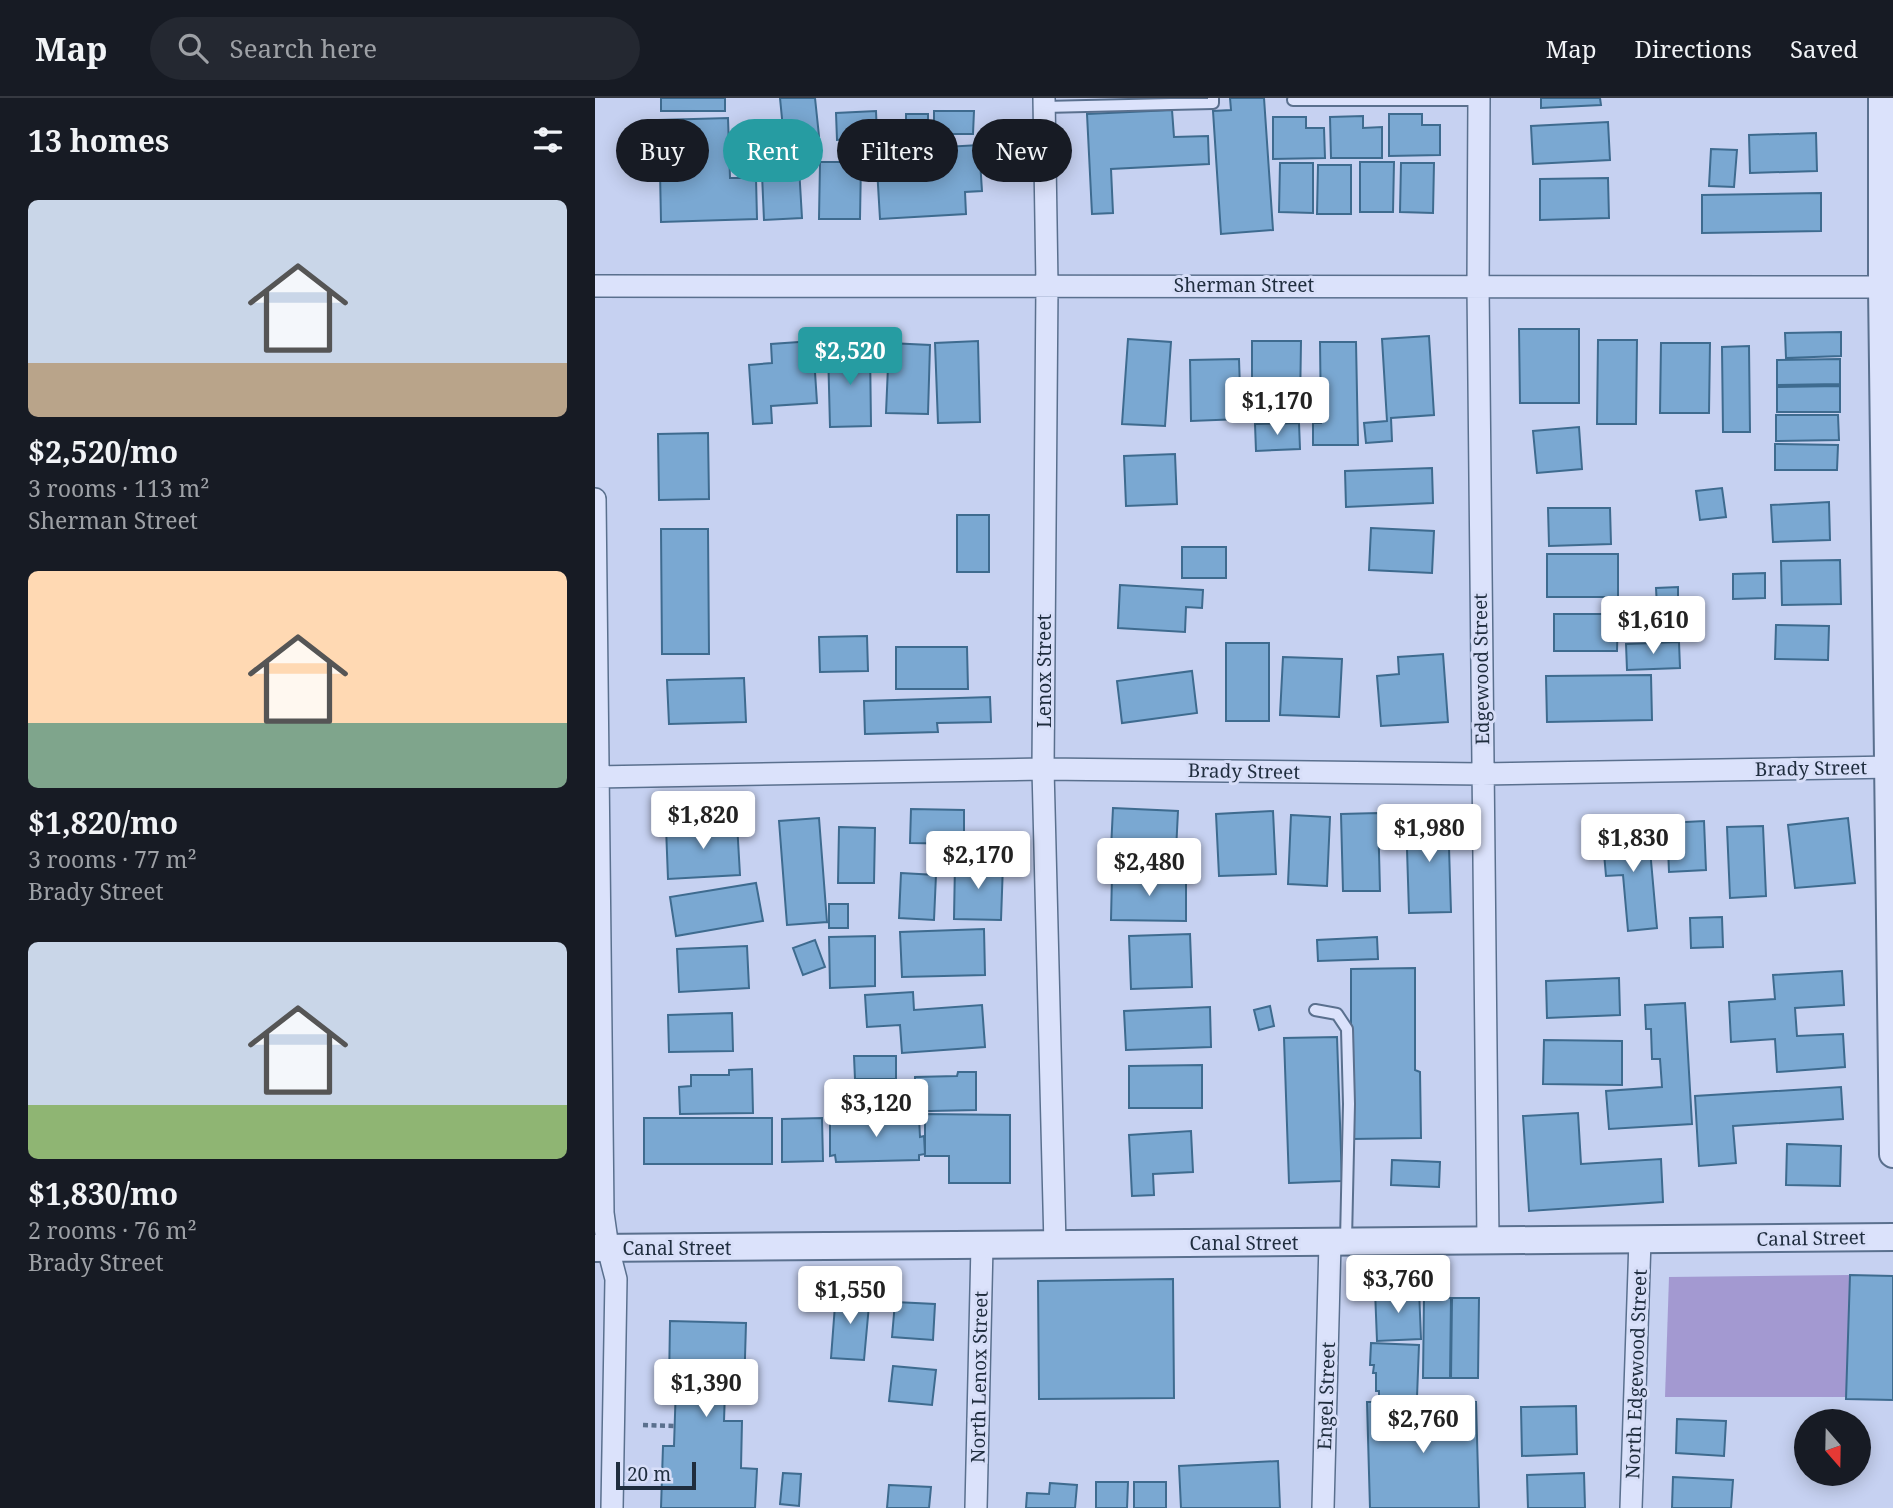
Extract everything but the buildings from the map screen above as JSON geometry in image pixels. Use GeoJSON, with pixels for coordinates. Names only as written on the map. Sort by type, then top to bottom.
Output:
{"type":"FeatureCollection","features":[{"type":"Feature","properties":{"kind":"street"},"geometry":{"type":"LineString","coordinates":[[1882,98],[1887,287],[1893,1154]]}},
{"type":"Feature","properties":{"kind":"street","name":"Edgewood Street"},"geometry":{"type":"LineString","coordinates":[[1479,99],[1478,286],[1488,1240]]}},
{"type":"Feature","properties":{"kind":"street","name":"Lenox Street"},"geometry":{"type":"LineString","coordinates":[[1044,103],[1047,285],[1043,769],[1055,1244]]}},
{"type":"Feature","properties":{"kind":"street","name":"Sherman Street"},"geometry":{"type":"LineString","coordinates":[[595,286],[1887,287]]}},
{"type":"Feature","properties":{"kind":"street"},"geometry":{"type":"LineString","coordinates":[[595,499],[603,1213],[601,1248],[617,1279],[612,1508]]}},
{"type":"Feature","properties":{"kind":"street","name":"Brady Street"},"geometry":{"type":"LineString","coordinates":[[597,777],[1043,769],[1482,774],[1890,767]]}},
{"type":"Feature","properties":{"kind":"street","name":"Canal Street"},"geometry":{"type":"LineString","coordinates":[[601,1248],[1893,1237]]}},
{"type":"Feature","properties":{"kind":"street","name":"North Edgewood Street"},"geometry":{"type":"LineString","coordinates":[[1631,1508],[1640,1240]]}},
{"type":"Feature","properties":{"kind":"street","name":"Engel Street"},"geometry":{"type":"LineString","coordinates":[[1324,1508],[1338,1243]]}},
{"type":"Feature","properties":{"kind":"street","name":"North Lenox Street"},"geometry":{"type":"LineString","coordinates":[[976,1508],[982,1245]]}},
{"type":"Feature","properties":{"kind":"lane"},"geometry":{"type":"LineString","coordinates":[[1044,103],[1213,103],[1213,98]]}},
{"type":"Feature","properties":{"kind":"lane"},"geometry":{"type":"LineString","coordinates":[[1293,100],[1479,99]]}},
{"type":"Feature","properties":{"kind":"lane"},"geometry":{"type":"LineString","coordinates":[[1315,1010],[1337,1014],[1347,1029],[1349,1104],[1338,1243]]}},
{"type":"Feature","properties":{"kind":"path"},"geometry":{"type":"LineString","coordinates":[[643,1425],[675,1426]]}},
{"type":"Feature","properties":{"kind":"shaded area"},"geometry":{"type":"Polygon","coordinates":[[[1850,1275],[1847,1397],[1665,1397],[1669,1277],[1850,1275]]]}}]}
